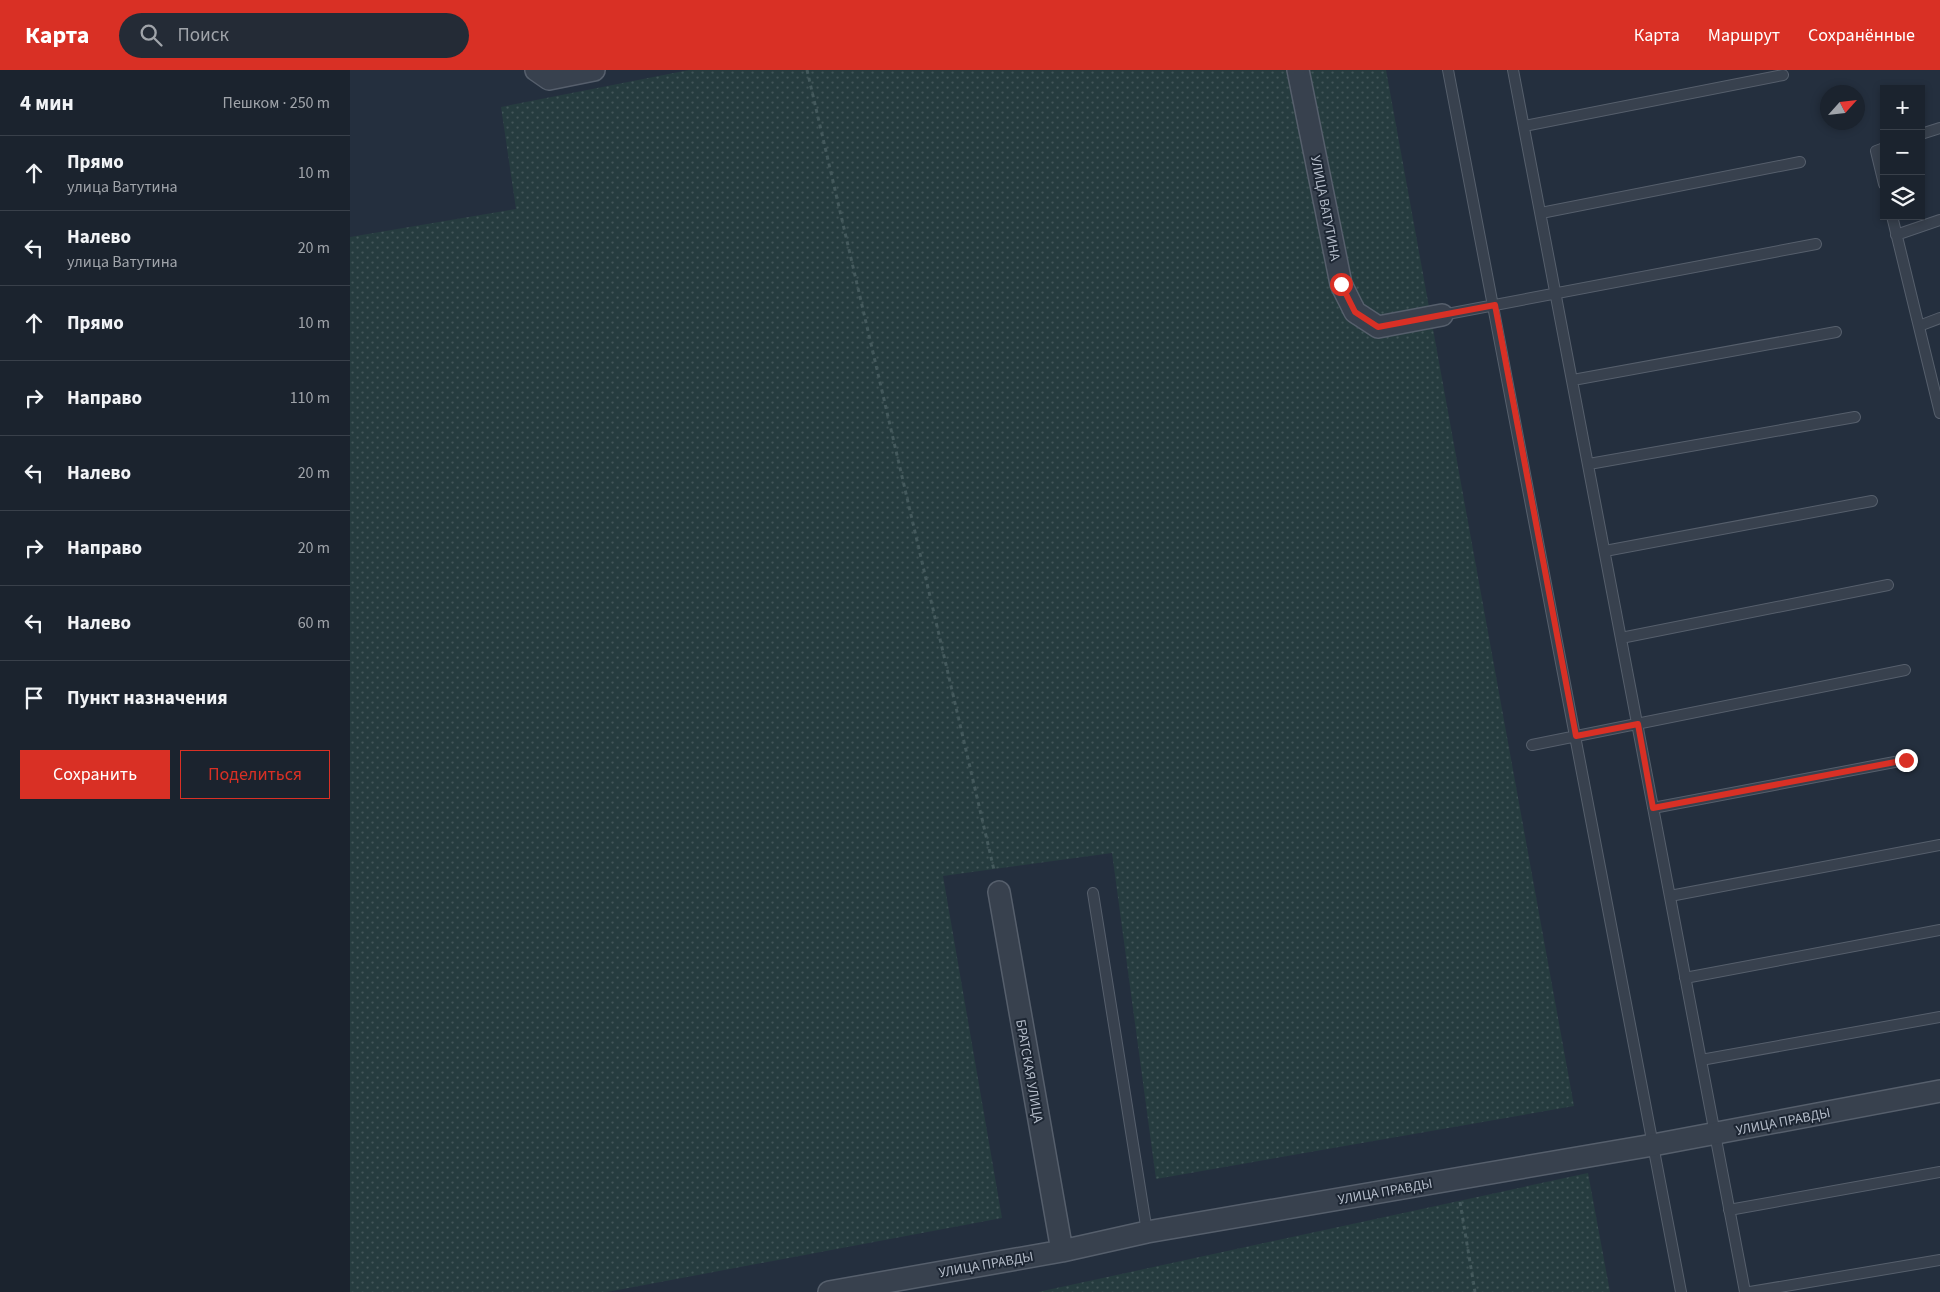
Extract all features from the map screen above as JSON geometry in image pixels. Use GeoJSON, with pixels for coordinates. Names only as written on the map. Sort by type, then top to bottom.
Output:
{"type":"FeatureCollection","features":[{"type":"Feature","properties":{"kind":"street"},"geometry":{"type":"LineString","coordinates":[[536,70],[549,79],[594,70]]}},
{"type":"Feature","properties":{"kind":"street","name":"УЛИЦА ВАТУТИНА"},"geometry":{"type":"LineString","coordinates":[[1298,70],[1341,284],[1355,312],[1378,327],[1442,316]]}},
{"type":"Feature","properties":{"kind":"street","name":"БРАТСКАЯ УЛИЦА"},"geometry":{"type":"LineString","coordinates":[[999,892],[1062,1251]]}},
{"type":"Feature","properties":{"kind":"street","name":"УЛИЦА ПРАВДЫ"},"geometry":{"type":"LineString","coordinates":[[829,1292],[1062,1251],[1147,1232],[1653,1145],[1940,1091]]}},
{"type":"Feature","properties":{"kind":"lane"},"geometry":{"type":"LineString","coordinates":[[1448,70],[1495,305],[1680,1292]]}},
{"type":"Feature","properties":{"kind":"lane"},"geometry":{"type":"LineString","coordinates":[[1513,70],[1745,1292]]}},
{"type":"Feature","properties":{"kind":"lane"},"geometry":{"type":"LineString","coordinates":[[1524,126],[1783,75]]}},
{"type":"Feature","properties":{"kind":"lane"},"geometry":{"type":"LineString","coordinates":[[1925,133],[1940,128]]}},
{"type":"Feature","properties":{"kind":"lane"},"geometry":{"type":"LineString","coordinates":[[1880,150],[1876,151],[1880,168]]}},
{"type":"Feature","properties":{"kind":"lane"},"geometry":{"type":"LineString","coordinates":[[1541,213],[1800,162]]}},
{"type":"Feature","properties":{"kind":"lane"},"geometry":{"type":"LineString","coordinates":[[1893,220],[1940,413]]}},
{"type":"Feature","properties":{"kind":"lane"},"geometry":{"type":"LineString","coordinates":[[1896,235],[1940,220]]}},
{"type":"Feature","properties":{"kind":"lane"},"geometry":{"type":"LineString","coordinates":[[1442,316],[1816,244]]}},
{"type":"Feature","properties":{"kind":"lane"},"geometry":{"type":"LineString","coordinates":[[1919,326],[1940,318]]}},
{"type":"Feature","properties":{"kind":"lane"},"geometry":{"type":"LineString","coordinates":[[1573,380],[1836,332]]}},
{"type":"Feature","properties":{"kind":"lane"},"geometry":{"type":"LineString","coordinates":[[1589,464],[1855,417]]}},
{"type":"Feature","properties":{"kind":"lane"},"geometry":{"type":"LineString","coordinates":[[1605,551],[1872,500]]}},
{"type":"Feature","properties":{"kind":"lane"},"geometry":{"type":"LineString","coordinates":[[1621,638],[1888,585]]}},
{"type":"Feature","properties":{"kind":"lane"},"geometry":{"type":"LineString","coordinates":[[1532,745],[1905,670]]}},
{"type":"Feature","properties":{"kind":"lane"},"geometry":{"type":"LineString","coordinates":[[1653,808],[1906,760]]}},
{"type":"Feature","properties":{"kind":"lane"},"geometry":{"type":"LineString","coordinates":[[1670,896],[1940,845]]}},
{"type":"Feature","properties":{"kind":"lane"},"geometry":{"type":"LineString","coordinates":[[1093,893],[1147,1232]]}},
{"type":"Feature","properties":{"kind":"lane"},"geometry":{"type":"LineString","coordinates":[[1685,978],[1940,930]]}},
{"type":"Feature","properties":{"kind":"lane"},"geometry":{"type":"LineString","coordinates":[[1700,1060],[1940,1017]]}},
{"type":"Feature","properties":{"kind":"lane"},"geometry":{"type":"LineString","coordinates":[[1729,1210],[1940,1172]]}},
{"type":"Feature","properties":{"kind":"lane"},"geometry":{"type":"LineString","coordinates":[[1750,1292],[1940,1260]]}},
{"type":"Feature","properties":{"kind":"path"},"geometry":{"type":"LineString","coordinates":[[807,70],[999,892]]}},
{"type":"Feature","properties":{"kind":"path"},"geometry":{"type":"LineString","coordinates":[[1456,1179],[1475,1292]]}},
{"type":"Feature","properties":{"kind":"green space"},"geometry":{"type":"Polygon","coordinates":[[[689,70],[1386,70],[1574,1106],[1156,1179],[1112,853],[943,876],[1002,1218],[607,1292],[350,1292],[350,237],[516,209],[501,107],[689,70]]]}},
{"type":"Feature","properties":{"kind":"green space"},"geometry":{"type":"Polygon","coordinates":[[[1588,1173],[1610,1292],[1038,1292],[1588,1173]]]}},
{"type":"Feature","properties":{"kind":"route"},"geometry":{"type":"LineString","coordinates":[[1341,284],[1355,312],[1378,327],[1495,305],[1576,736],[1638,724],[1653,808],[1906,760]]}}]}
